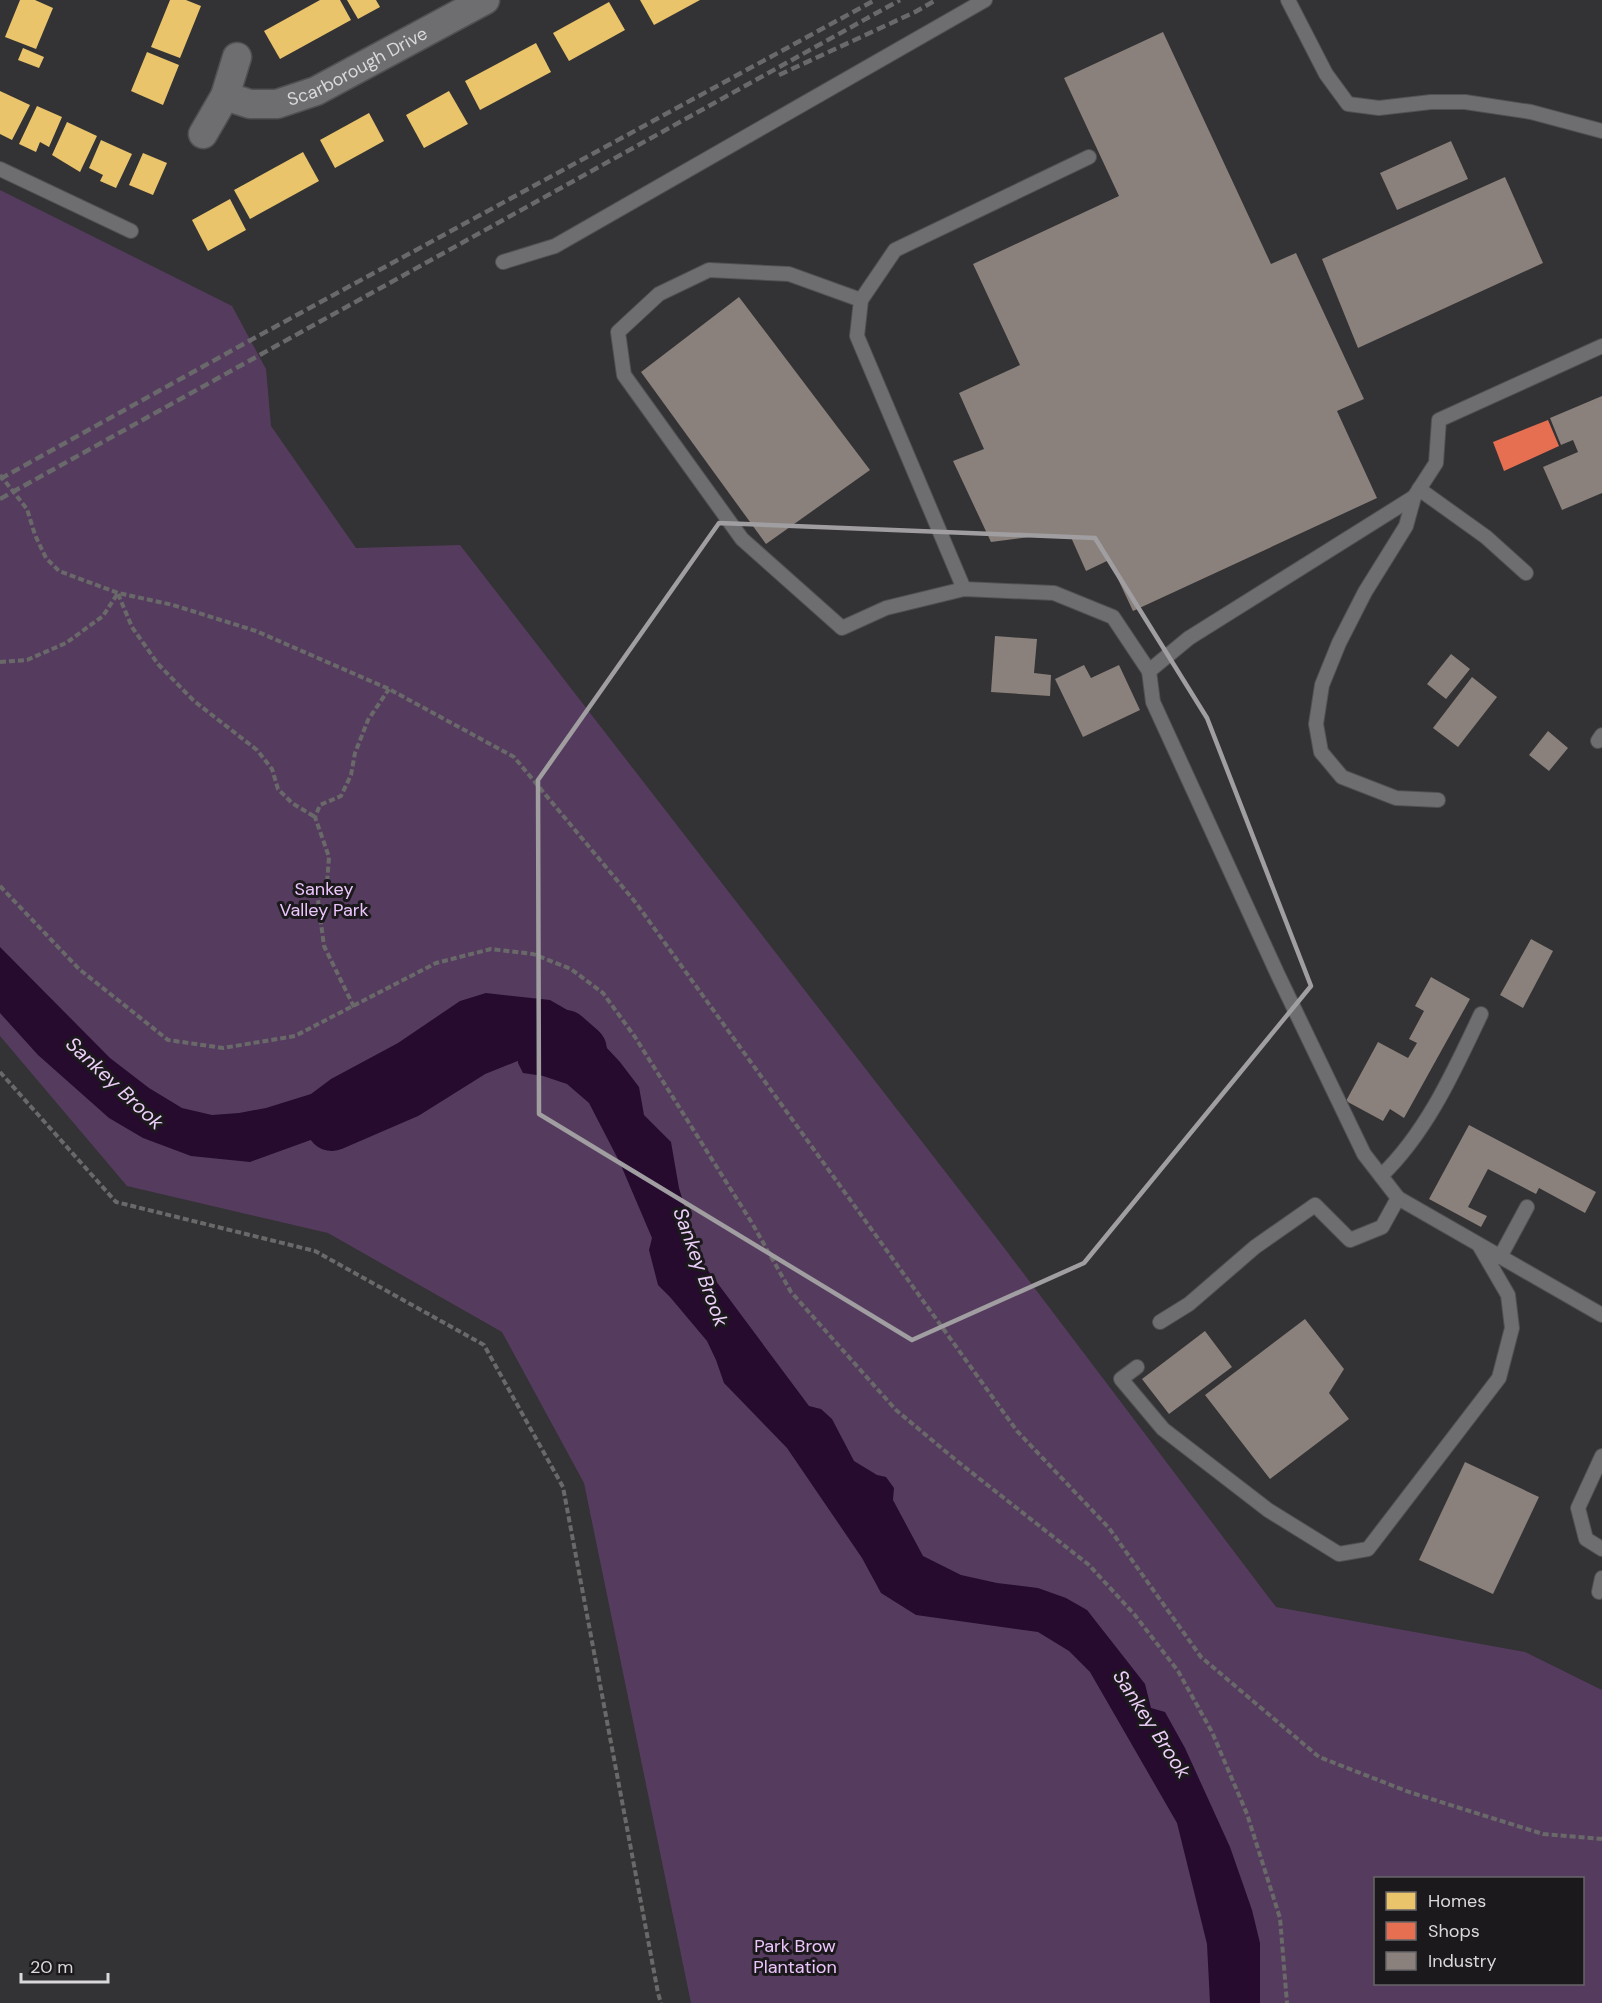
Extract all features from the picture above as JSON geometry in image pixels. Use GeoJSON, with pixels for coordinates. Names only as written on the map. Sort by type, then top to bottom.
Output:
{"type":"FeatureCollection","features":[{"type":"Feature","properties":{"kind":"street","name":"Scarborough Drive"},"geometry":{"type":"LineString","coordinates":[[225,96],[250,104],[277,104],[316,91],[485,0]]}},
{"type":"Feature","properties":{"kind":"street"},"geometry":{"type":"LineString","coordinates":[[203,134],[225,96],[237,57]]}},
{"type":"Feature","properties":{"kind":"lane"},"geometry":{"type":"LineString","coordinates":[[503,262],[555,246],[985,0]]}},
{"type":"Feature","properties":{"kind":"lane"},"geometry":{"type":"LineString","coordinates":[[1288,0],[1326,74],[1348,104],[1379,108],[1431,102],[1465,102],[1531,112],[1602,131]]}},
{"type":"Feature","properties":{"kind":"lane"},"geometry":{"type":"LineString","coordinates":[[964,589],[857,336],[861,300],[895,250],[1089,158]]}},
{"type":"Feature","properties":{"kind":"lane"},"geometry":{"type":"LineString","coordinates":[[0,169],[131,231]]}},
{"type":"Feature","properties":{"kind":"lane"},"geometry":{"type":"LineString","coordinates":[[861,300],[789,274],[709,270],[659,294],[618,332],[624,375],[742,539],[842,628],[886,609],[964,589],[1054,593],[1113,617],[1149,671],[1153,702],[1278,975],[1364,1154],[1398,1198],[1602,1315]]}},
{"type":"Feature","properties":{"kind":"lane"},"geometry":{"type":"LineString","coordinates":[[1438,800],[1396,798],[1342,777],[1321,752],[1316,724],[1322,685],[1339,643],[1365,592],[1406,526],[1417,493],[1436,463],[1440,420],[1602,346]]}},
{"type":"Feature","properties":{"kind":"lane"},"geometry":{"type":"LineString","coordinates":[[1149,671],[1188,638],[1417,493]]}},
{"type":"Feature","properties":{"kind":"lane"},"geometry":{"type":"LineString","coordinates":[[1417,493],[1486,537],[1526,573]]}},
{"type":"Feature","properties":{"kind":"lane"},"geometry":{"type":"LineString","coordinates":[[1381,1176],[1398,1160],[1446,1087],[1481,1014]]}},
{"type":"Feature","properties":{"kind":"lane"},"geometry":{"type":"LineString","coordinates":[[1160,1322],[1189,1304],[1255,1247],[1315,1205],[1350,1240],[1382,1227],[1398,1198]]}},
{"type":"Feature","properties":{"kind":"lane"},"geometry":{"type":"LineString","coordinates":[[1500,1257],[1527,1207]]}},
{"type":"Feature","properties":{"kind":"lane"},"geometry":{"type":"LineString","coordinates":[[1137,1367],[1121,1379],[1163,1429],[1269,1510],[1339,1554],[1368,1549],[1499,1378],[1512,1328],[1508,1295],[1479,1245]]}},
{"type":"Feature","properties":{"kind":"lane"},"geometry":{"type":"LineString","coordinates":[[1602,1456],[1578,1508],[1586,1539],[1602,1549]]}},
{"type":"Feature","properties":{"kind":"path"},"geometry":{"type":"LineString","coordinates":[[0,475],[27,509],[35,535],[46,558],[59,571],[118,593],[173,605],[256,631],[389,689],[514,757],[636,903],[1017,1431],[1108,1528],[1201,1657],[1319,1757],[1409,1792],[1543,1834],[1602,1839]]}},
{"type":"Feature","properties":{"kind":"path"},"geometry":{"type":"LineString","coordinates":[[0,662],[27,660],[66,644],[103,616],[118,593]]}},
{"type":"Feature","properties":{"kind":"path"},"geometry":{"type":"LineString","coordinates":[[118,593],[132,627],[158,664],[194,701],[257,750],[272,769],[278,789],[291,803],[315,817],[329,856],[327,883],[318,900],[324,946],[354,1006]]}},
{"type":"Feature","properties":{"kind":"path"},"geometry":{"type":"LineString","coordinates":[[315,817],[321,805],[341,796],[351,775],[355,753],[368,720],[389,689]]}},
{"type":"Feature","properties":{"kind":"path"},"geometry":{"type":"LineString","coordinates":[[0,886],[79,969],[168,1040],[223,1048],[295,1036],[436,963],[491,949],[533,954],[571,969],[603,993],[635,1037],[752,1223],[791,1292],[896,1410],[1089,1565],[1134,1614],[1178,1671],[1212,1732],[1247,1814],[1280,1918],[1287,2003]]}},
{"type":"Feature","properties":{"kind":"path"},"geometry":{"type":"LineString","coordinates":[[0,1072],[116,1202],[315,1251],[484,1345],[563,1487],[661,2003]]}},
{"type":"Feature","properties":{"kind":"highlighted area"},"geometry":{"type":"Polygon","coordinates":[[[719,523],[1095,538],[1207,718],[1311,986],[1084,1263],[912,1340],[539,1114],[538,780],[719,523]]]}},
{"type":"Feature","properties":{"kind":"green space","name":"Sankey Valley Park"},"geometry":{"type":"Polygon","coordinates":[[[0,190],[232,306],[266,369],[271,426],[356,548],[460,545],[1002,1245],[1276,1607],[1525,1652],[1602,1690],[1602,2003],[691,2003],[584,1483],[502,1332],[328,1233],[127,1186],[0,1036],[0,190]]]}},
{"type":"Feature","properties":{"kind":"water"},"geometry":{"type":"Polygon","coordinates":[[[0,947],[110,1058],[149,1088],[182,1108],[212,1115],[266,1108],[311,1094],[331,1079],[398,1043],[460,1001],[486,993],[550,1000],[576,1015],[620,1062],[639,1087],[644,1115],[671,1142],[679,1188],[701,1261],[809,1406],[821,1409],[832,1419],[854,1461],[877,1475],[886,1477],[894,1488],[893,1500],[923,1556],[961,1575],[997,1583],[1038,1588],[1066,1598],[1087,1610],[1145,1684],[1151,1708],[1165,1712],[1185,1748],[1230,1847],[1252,1910],[1260,1943],[1260,2003],[1210,2003],[1207,1944],[1177,1823],[1090,1672],[1069,1651],[1038,1632],[916,1615],[881,1593],[862,1558],[787,1448],[724,1383],[707,1341],[658,1285],[649,1250],[652,1238],[620,1163],[589,1103],[567,1084],[543,1076],[523,1073],[518,1063],[517,1040],[513,1029],[504,1022],[486,1024],[468,1032],[452,1049],[383,1109],[319,1137],[250,1162],[191,1156],[143,1138],[109,1118],[38,1055],[0,1013],[0,947]]]}},
{"type":"Feature","properties":{"kind":"building: Homes"},"geometry":{"type":"Polygon","coordinates":[[[20,0],[35,0],[53,8],[36,49],[5,37],[20,0]]]}},
{"type":"Feature","properties":{"kind":"building: Homes"},"geometry":{"type":"Polygon","coordinates":[[[170,0],[186,0],[201,6],[180,58],[151,47],[170,0]]]}},
{"type":"Feature","properties":{"kind":"building: Homes"},"geometry":{"type":"Polygon","coordinates":[[[320,0],[340,0],[351,20],[280,59],[264,31],[320,0]]]}},
{"type":"Feature","properties":{"kind":"building: Homes"},"geometry":{"type":"Polygon","coordinates":[[[347,0],[376,0],[380,7],[358,19],[347,0]]]}},
{"type":"Feature","properties":{"kind":"building: Homes"},"geometry":{"type":"Polygon","coordinates":[[[640,0],[700,0],[654,25],[640,0]]]}},
{"type":"Feature","properties":{"kind":"building: Homes"},"geometry":{"type":"Polygon","coordinates":[[[609,2],[625,30],[569,61],[553,33],[609,2]]]}},
{"type":"Feature","properties":{"kind":"building: Homes"},"geometry":{"type":"Polygon","coordinates":[[[536,43],[551,72],[480,110],[465,81],[536,43]]]}},
{"type":"Feature","properties":{"kind":"building: Homes"},"geometry":{"type":"Polygon","coordinates":[[[23,48],[44,57],[39,68],[18,60],[23,48]]]}},
{"type":"Feature","properties":{"kind":"building: Homes"},"geometry":{"type":"Polygon","coordinates":[[[147,52],[179,65],[163,105],[131,91],[147,52]]]}},
{"type":"Feature","properties":{"kind":"building: Homes"},"geometry":{"type":"Polygon","coordinates":[[[0,91],[30,105],[12,140],[0,134],[0,91]]]}},
{"type":"Feature","properties":{"kind":"building: Homes"},"geometry":{"type":"Polygon","coordinates":[[[449,91],[468,124],[424,148],[406,115],[449,91]]]}},
{"type":"Feature","properties":{"kind":"building: Homes"},"geometry":{"type":"Polygon","coordinates":[[[37,106],[62,117],[49,147],[40,142],[36,152],[19,144],[37,106]]]}},
{"type":"Feature","properties":{"kind":"building: Homes"},"geometry":{"type":"Polygon","coordinates":[[[369,113],[384,141],[335,168],[320,140],[369,113]]]}},
{"type":"Feature","properties":{"kind":"building: Homes"},"geometry":{"type":"Polygon","coordinates":[[[67,122],[97,136],[80,172],[52,155],[67,122]]]}},
{"type":"Feature","properties":{"kind":"building: Homes"},"geometry":{"type":"Polygon","coordinates":[[[101,140],[132,154],[116,188],[100,181],[103,175],[89,168],[101,140]]]}},
{"type":"Feature","properties":{"kind":"building: Homes"},"geometry":{"type":"Polygon","coordinates":[[[303,152],[319,181],[250,219],[234,190],[303,152]]]}},
{"type":"Feature","properties":{"kind":"building: Homes"},"geometry":{"type":"Polygon","coordinates":[[[143,153],[167,163],[153,195],[129,185],[143,153]]]}},
{"type":"Feature","properties":{"kind":"building: Homes"},"geometry":{"type":"Polygon","coordinates":[[[230,199],[246,230],[208,251],[192,220],[230,199]]]}},
{"type":"Feature","properties":{"kind":"building: Shops"},"geometry":{"type":"Polygon","coordinates":[[[1548,420],[1559,446],[1504,471],[1493,442],[1548,420]]]}},
{"type":"Feature","properties":{"kind":"building: Industry"},"geometry":{"type":"Polygon","coordinates":[[[1163,32],[1271,264],[1296,253],[1364,399],[1337,411],[1377,498],[1133,611],[1109,560],[1086,571],[1070,535],[991,542],[953,461],[984,449],[959,393],[1020,365],[973,264],[1119,196],[1064,78],[1163,32]]]}},
{"type":"Feature","properties":{"kind":"building: Industry"},"geometry":{"type":"Polygon","coordinates":[[[1451,141],[1468,179],[1397,210],[1380,173],[1451,141]]]}},
{"type":"Feature","properties":{"kind":"building: Industry"},"geometry":{"type":"Polygon","coordinates":[[[1505,177],[1543,263],[1358,348],[1322,259],[1505,177]]]}},
{"type":"Feature","properties":{"kind":"building: Industry"},"geometry":{"type":"Polygon","coordinates":[[[739,297],[870,470],[766,544],[641,372],[739,297]]]}},
{"type":"Feature","properties":{"kind":"building: Industry"},"geometry":{"type":"Polygon","coordinates":[[[1602,396],[1602,493],[1562,510],[1543,467],[1578,452],[1573,440],[1561,445],[1550,418],[1602,396]]]}},
{"type":"Feature","properties":{"kind":"building: Industry"},"geometry":{"type":"Polygon","coordinates":[[[995,636],[1037,639],[1034,673],[1051,675],[1050,696],[991,692],[995,636]]]}},
{"type":"Feature","properties":{"kind":"building: Industry"},"geometry":{"type":"Polygon","coordinates":[[[1451,654],[1470,669],[1446,699],[1427,684],[1451,654]]]}},
{"type":"Feature","properties":{"kind":"building: Industry"},"geometry":{"type":"Polygon","coordinates":[[[1084,665],[1091,678],[1119,665],[1140,710],[1083,737],[1055,679],[1084,665]]]}},
{"type":"Feature","properties":{"kind":"building: Industry"},"geometry":{"type":"Polygon","coordinates":[[[1472,677],[1497,697],[1458,747],[1433,728],[1472,677]]]}},
{"type":"Feature","properties":{"kind":"building: Industry"},"geometry":{"type":"Polygon","coordinates":[[[1548,731],[1568,748],[1549,771],[1529,755],[1548,731]]]}},
{"type":"Feature","properties":{"kind":"building: Industry"},"geometry":{"type":"Polygon","coordinates":[[[1531,939],[1553,951],[1523,1008],[1500,995],[1531,939]]]}},
{"type":"Feature","properties":{"kind":"building: Industry"},"geometry":{"type":"Polygon","coordinates":[[[1431,977],[1470,999],[1404,1118],[1390,1109],[1383,1121],[1346,1101],[1378,1042],[1408,1058],[1417,1043],[1409,1039],[1424,1011],[1415,1006],[1431,977]]]}},
{"type":"Feature","properties":{"kind":"building: Industry"},"geometry":{"type":"Polygon","coordinates":[[[1469,1125],[1596,1192],[1585,1213],[1539,1188],[1536,1194],[1488,1169],[1468,1207],[1487,1216],[1481,1227],[1429,1199],[1469,1125]]]}},
{"type":"Feature","properties":{"kind":"building: Industry"},"geometry":{"type":"Polygon","coordinates":[[[1305,1319],[1344,1369],[1329,1393],[1349,1419],[1270,1479],[1205,1395],[1305,1319]]]}},
{"type":"Feature","properties":{"kind":"building: Industry"},"geometry":{"type":"Polygon","coordinates":[[[1205,1331],[1232,1367],[1169,1414],[1142,1379],[1205,1331]]]}},
{"type":"Feature","properties":{"kind":"building: Industry"},"geometry":{"type":"Polygon","coordinates":[[[1465,1462],[1539,1497],[1493,1594],[1419,1560],[1465,1462]]]}},
{"type":"Feature","properties":{"kind":"waterway","name":"Sankey Brook"},"geometry":{"type":"LineString","coordinates":[[332,1125],[406,1093],[473,1051],[515,1034],[565,1036],[581,1050]]}},
{"type":"Feature","properties":{"kind":"railway"},"geometry":{"type":"LineString","coordinates":[[0,479],[875,0]]}},
{"type":"Feature","properties":{"kind":"railway"},"geometry":{"type":"LineString","coordinates":[[0,499],[900,0]]}},
{"type":"Feature","properties":{"kind":"railway"},"geometry":{"type":"LineString","coordinates":[[779,75],[936,0]]}},
{"type":"Feature","properties":{"kind":"park label","name":"Park Brow Plantation"},"geometry":{"type":"Point","coordinates":[795,1956]}}]}
